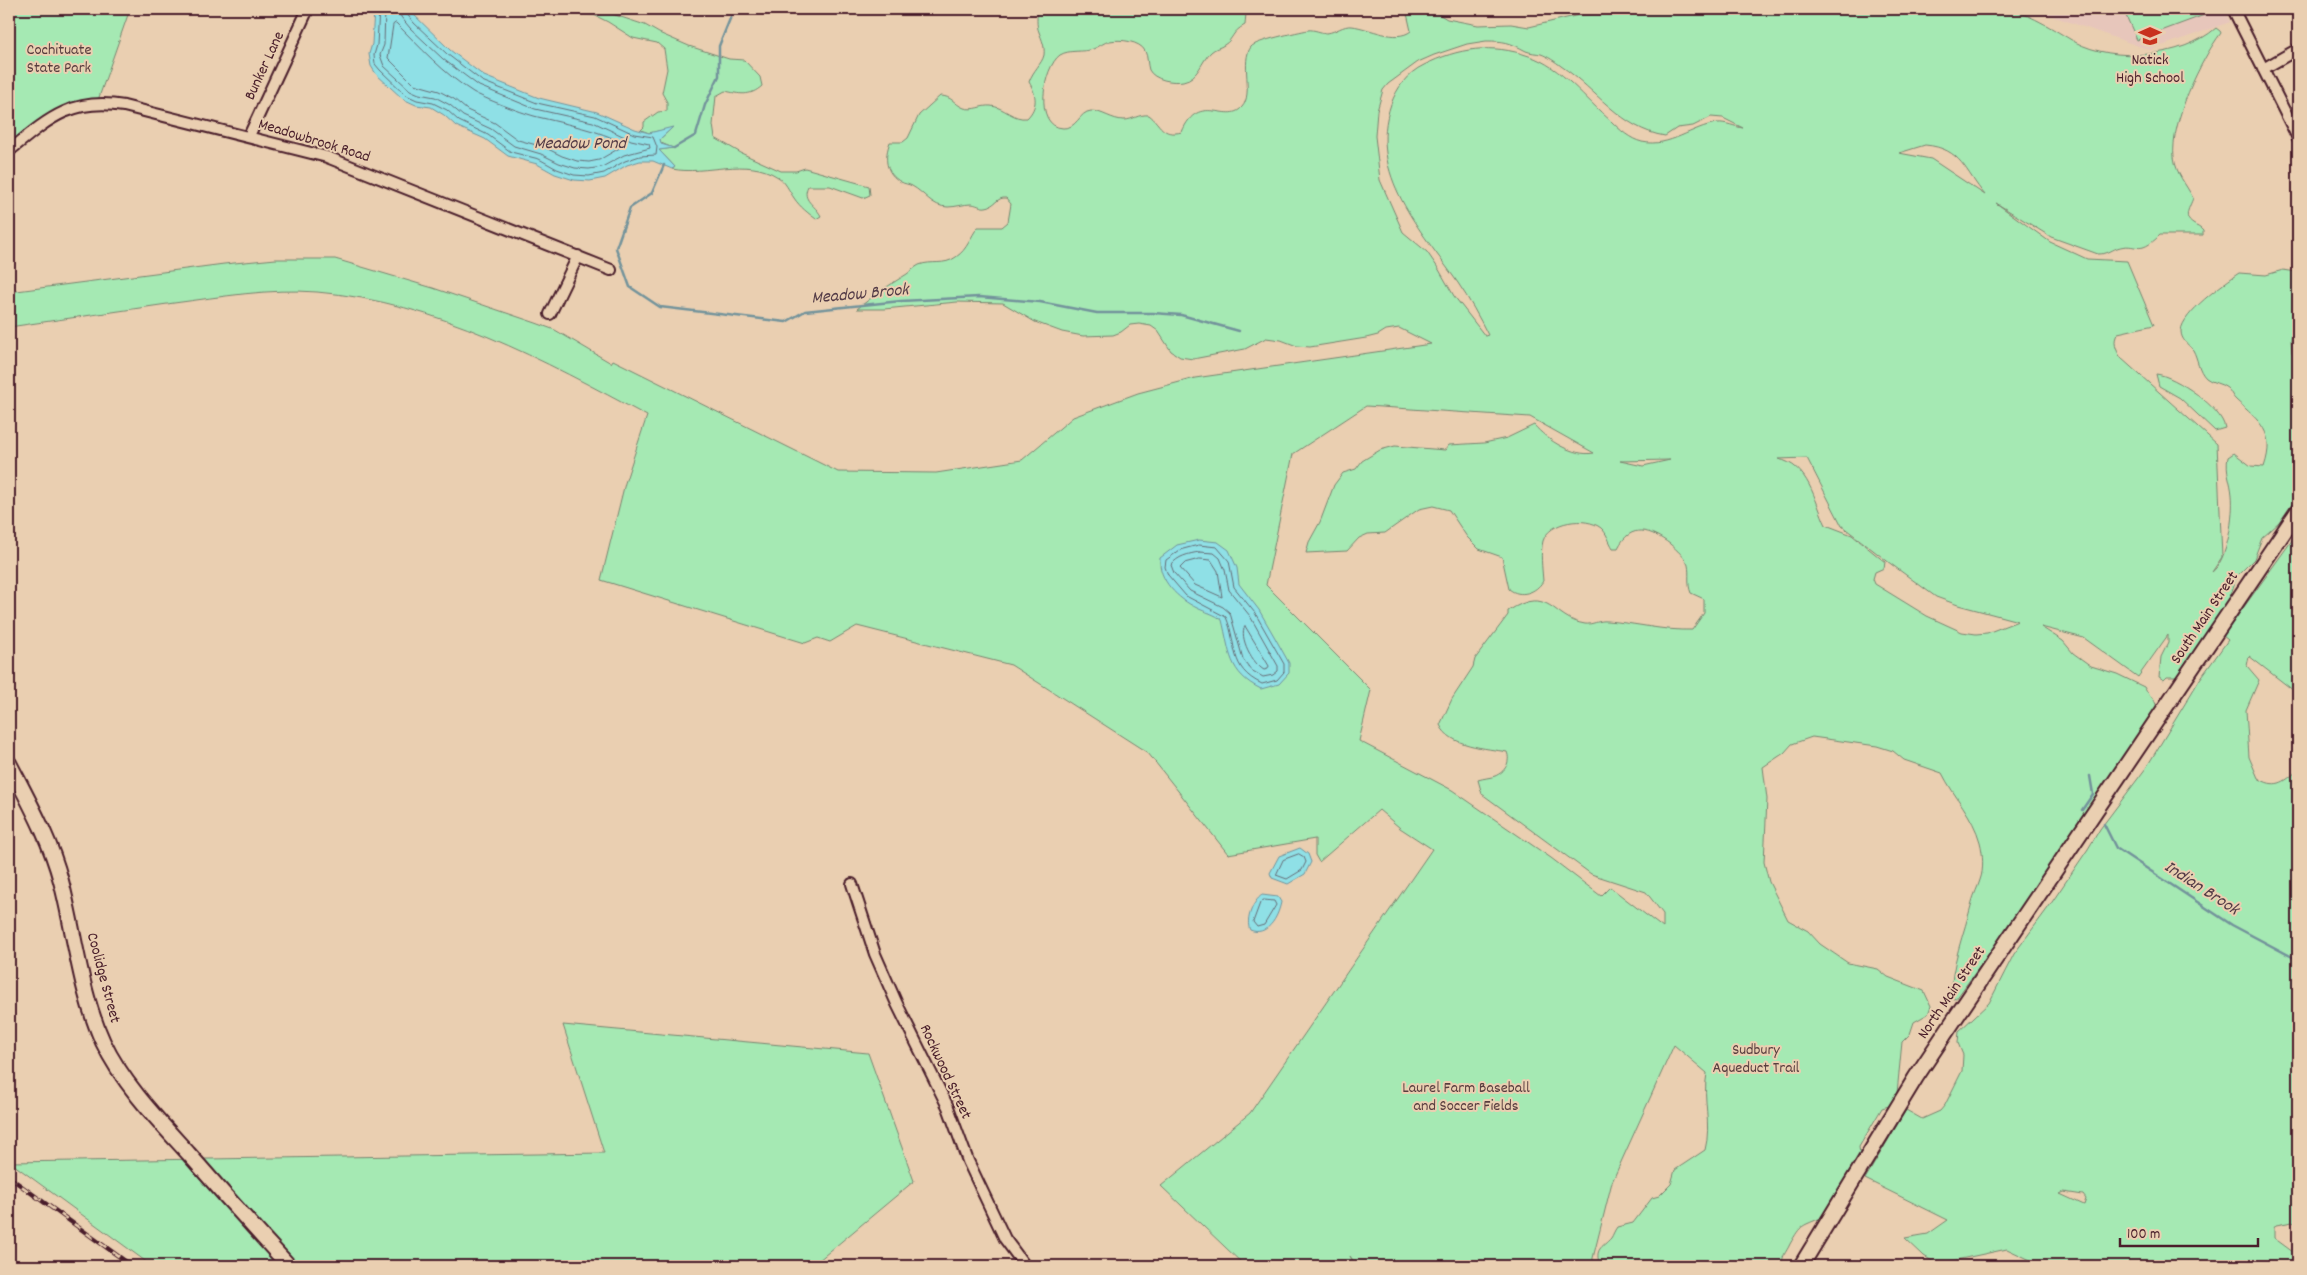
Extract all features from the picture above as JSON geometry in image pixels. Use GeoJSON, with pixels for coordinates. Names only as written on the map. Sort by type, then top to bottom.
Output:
{"type":"FeatureCollection","features":[{"type":"Feature","properties":{"kind":"main road","name":"South Main Street"},"geometry":{"type":"LineString","coordinates":[[2141,745],[2298,511]]}},
{"type":"Feature","properties":{"kind":"main road","name":"North Main Street"},"geometry":{"type":"LineString","coordinates":[[1801,1266],[1931,1054],[2141,745]]}},
{"type":"Feature","properties":{"kind":"main road","name":"Coolidge Street"},"geometry":{"type":"LineString","coordinates":[[9,763],[38,820],[54,859],[88,1002],[110,1056],[126,1082],[151,1112],[289,1266]]}},
{"type":"Feature","properties":{"kind":"street","name":"Bunker Lane"},"geometry":{"type":"LineString","coordinates":[[249,136],[308,9]]}},
{"type":"Feature","properties":{"kind":"street"},"geometry":{"type":"LineString","coordinates":[[2233,9],[2298,138]]}},
{"type":"Feature","properties":{"kind":"street"},"geometry":{"type":"LineString","coordinates":[[2263,69],[2298,49]]}},
{"type":"Feature","properties":{"kind":"street","name":"Meadowbrook Road"},"geometry":{"type":"LineString","coordinates":[[9,151],[60,113],[85,104],[97,103],[124,106],[249,136],[349,164],[611,270]]}},
{"type":"Feature","properties":{"kind":"street"},"geometry":{"type":"LineString","coordinates":[[550,314],[578,256]]}},
{"type":"Feature","properties":{"kind":"street","name":"Rockwood Street"},"geometry":{"type":"LineString","coordinates":[[852,884],[875,954],[897,1004],[948,1107],[968,1160],[1005,1239],[1024,1266]]}},
{"type":"Feature","properties":{"kind":"shaded area","name":"Natick High School"},"geometry":{"type":"Polygon","coordinates":[[[2032,9],[2223,9],[2230,22],[2150,50],[2032,9]]]}},
{"type":"Feature","properties":{"kind":"green space"},"geometry":{"type":"Polygon","coordinates":[[[1930,8],[2003,9],[2012,10],[2031,17],[2091,49],[2128,55],[2167,51],[2185,46],[2202,38],[2216,28],[2220,31],[2221,33],[2213,44],[2188,92],[2174,143],[2174,157],[2177,169],[2193,198],[2187,215],[2193,224],[2203,231],[2203,235],[2160,235],[2147,246],[2138,248],[2124,246],[2098,254],[2051,237],[1996,203],[2050,242],[2087,259],[2127,261],[2154,325],[2118,333],[2115,346],[2121,358],[2217,444],[2222,557],[2212,572],[2222,558],[2231,525],[2232,503],[2227,467],[2228,457],[2234,453],[2251,466],[2264,467],[2268,445],[2267,436],[2259,422],[2235,399],[2227,388],[2208,380],[2203,375],[2193,350],[2183,339],[2181,331],[2188,316],[2196,307],[2239,273],[2266,275],[2283,270],[2297,272],[2298,321],[2292,331],[2291,340],[2292,352],[2298,367],[2298,495],[2279,523],[2262,538],[2254,559],[2237,576],[2228,603],[2182,673],[2176,677],[2167,677],[2164,680],[2159,677],[2161,657],[2168,643],[2168,635],[2138,677],[2084,638],[2041,627],[2063,641],[2073,653],[2091,666],[2117,674],[2144,687],[2155,701],[2157,709],[2041,882],[1956,999],[1951,998],[1953,973],[1958,949],[1983,866],[1977,833],[1942,773],[1904,760],[1893,751],[1877,746],[1812,737],[1792,744],[1784,753],[1763,767],[1767,799],[1764,862],[1769,882],[1788,920],[1808,931],[1820,944],[1848,963],[1878,969],[1888,977],[1924,991],[1931,1006],[1928,1014],[1914,1022],[1910,1034],[1902,1042],[1897,1093],[1889,1106],[1882,1108],[1859,1147],[1860,1154],[1823,1217],[1806,1224],[1797,1232],[1784,1255],[1783,1266],[1600,1266],[1598,1252],[1611,1238],[1617,1227],[1633,1223],[1652,1198],[1659,1196],[1671,1184],[1675,1170],[1705,1150],[1708,1131],[1707,1073],[1674,1045],[1612,1182],[1593,1258],[1593,1266],[1357,1266],[1350,1256],[1355,1266],[1245,1266],[1161,1186],[1250,1113],[1432,849],[1400,828],[1379,810],[1319,862],[1315,855],[1315,839],[1228,854],[1148,753],[1011,665],[857,626],[830,642],[818,638],[805,643],[601,580],[625,483],[647,416],[529,355],[447,321],[405,308],[361,298],[317,292],[281,291],[174,303],[9,327],[9,292],[224,264],[276,259],[335,259],[433,288],[555,330],[611,363],[613,360],[838,472],[936,473],[1022,460],[1073,417],[1138,393],[1195,378],[1431,344],[1399,328],[1386,330],[1378,335],[1366,338],[1310,347],[1297,346],[1281,340],[1266,338],[1245,349],[1193,359],[1180,357],[1171,351],[1158,331],[1151,326],[1130,325],[1113,335],[1083,336],[1062,332],[1035,322],[1003,303],[957,302],[884,309],[857,309],[919,265],[947,261],[956,257],[966,247],[978,227],[1002,227],[1008,222],[1011,204],[1006,198],[1000,199],[986,207],[971,204],[948,207],[937,205],[917,189],[902,183],[892,174],[887,165],[887,154],[890,142],[903,142],[908,138],[919,115],[940,96],[947,97],[964,108],[971,109],[991,106],[1017,117],[1027,118],[1035,105],[1034,92],[1029,82],[1044,55],[1044,46],[1037,26],[1038,9],[1240,9],[1246,13],[1245,25],[1237,30],[1227,43],[1211,52],[1193,76],[1183,81],[1174,82],[1155,76],[1149,70],[1145,51],[1139,45],[1119,40],[1106,42],[1089,50],[1064,53],[1054,62],[1046,83],[1044,108],[1047,118],[1054,125],[1068,128],[1084,114],[1091,111],[1124,120],[1149,115],[1162,129],[1170,133],[1182,132],[1196,113],[1213,111],[1229,113],[1236,112],[1242,107],[1247,94],[1248,53],[1254,45],[1277,37],[1308,30],[1327,33],[1349,26],[1398,36],[1411,31],[1406,9],[1430,9],[1447,19],[1478,25],[1511,24],[1529,27],[1579,15],[1602,14],[1608,9],[1886,9],[1900,12],[1930,8]],[[1486,41],[1467,44],[1418,62],[1388,84],[1383,90],[1377,111],[1375,136],[1380,180],[1403,232],[1427,252],[1454,296],[1485,336],[1488,335],[1470,302],[1414,222],[1392,177],[1386,154],[1385,130],[1393,98],[1403,82],[1413,72],[1437,59],[1462,51],[1488,49],[1515,52],[1541,61],[1552,68],[1573,84],[1622,131],[1638,141],[1662,142],[1718,123],[1743,128],[1723,118],[1711,117],[1693,126],[1677,128],[1665,136],[1649,132],[1622,117],[1574,76],[1546,56],[1528,52],[1503,42],[1486,41]],[[1925,145],[1899,153],[1931,159],[1985,195],[1961,162],[1947,151],[1925,145]],[[1366,406],[1293,454],[1266,585],[1371,690],[1359,741],[1452,790],[1551,858],[1601,896],[1610,887],[1663,928],[1663,914],[1646,892],[1591,874],[1482,794],[1478,780],[1493,777],[1502,772],[1508,763],[1507,752],[1480,748],[1460,742],[1452,738],[1440,725],[1452,699],[1473,667],[1475,659],[1508,615],[1508,611],[1522,604],[1533,601],[1542,602],[1574,621],[1585,624],[1607,621],[1692,630],[1704,613],[1704,599],[1691,593],[1688,565],[1685,559],[1670,544],[1649,532],[1642,531],[1629,534],[1618,548],[1613,548],[1603,530],[1594,524],[1586,522],[1569,523],[1552,529],[1543,541],[1541,556],[1543,581],[1540,585],[1527,593],[1513,592],[1509,589],[1502,557],[1479,549],[1467,537],[1449,510],[1433,506],[1419,509],[1385,533],[1368,534],[1359,538],[1347,551],[1306,553],[1334,485],[1343,473],[1356,469],[1362,461],[1380,450],[1395,446],[1445,450],[1449,445],[1484,443],[1507,438],[1534,425],[1553,442],[1569,450],[1586,454],[1594,453],[1530,417],[1366,406]],[[1807,458],[1778,459],[1797,468],[1804,476],[1826,525],[1852,535],[1885,562],[1884,568],[1875,572],[1873,579],[1875,584],[1927,616],[1962,632],[1987,633],[2018,621],[1936,597],[1842,526],[1807,458]],[[1670,460],[1620,461],[1643,466],[1670,460]]]}},
{"type":"Feature","properties":{"kind":"green space","name":"Cochituate State Park"},"geometry":{"type":"Polygon","coordinates":[[[9,9],[130,9],[97,103],[72,108],[9,151],[9,9]]]}},
{"type":"Feature","properties":{"kind":"green space"},"geometry":{"type":"Polygon","coordinates":[[[562,9],[597,9],[645,25],[689,46],[729,59],[744,60],[760,77],[762,86],[749,93],[740,94],[725,91],[716,96],[713,125],[715,138],[741,153],[781,171],[796,171],[805,168],[869,186],[870,195],[863,198],[830,186],[808,186],[806,191],[807,199],[821,216],[816,219],[799,204],[781,179],[766,171],[739,167],[698,170],[672,169],[675,167],[659,150],[673,148],[661,143],[660,139],[672,128],[649,133],[641,130],[644,127],[644,122],[658,112],[667,111],[667,102],[662,93],[667,69],[664,49],[657,43],[633,38],[594,15],[577,14],[562,9]]]}},
{"type":"Feature","properties":{"kind":"green space"},"geometry":{"type":"Polygon","coordinates":[[[2123,9],[2214,9],[2215,11],[2137,40],[2123,9]]]}},
{"type":"Feature","properties":{"kind":"green space"},"geometry":{"type":"Polygon","coordinates":[[[2156,374],[2175,380],[2197,394],[2216,411],[2225,428],[2215,431],[2180,398],[2159,386],[2156,374]]]}},
{"type":"Feature","properties":{"kind":"green space"},"geometry":{"type":"Polygon","coordinates":[[[2298,532],[2298,694],[2249,656],[2247,666],[2259,680],[2246,710],[2249,757],[2258,778],[2269,783],[2279,783],[2298,770],[2298,1221],[2276,1225],[2274,1228],[2274,1238],[2297,1255],[2298,1266],[2043,1266],[2007,1249],[1937,1264],[1924,1256],[1905,1238],[1928,1234],[1948,1220],[1865,1179],[1906,1110],[1922,1119],[1940,1111],[1945,1105],[1962,1071],[1963,1055],[1958,1043],[1959,1031],[1989,1003],[2014,954],[2048,908],[2100,829],[2146,768],[2200,679],[2228,640],[2223,636],[2298,532]],[[2064,1192],[2060,1194],[2084,1205],[2086,1199],[2083,1195],[2064,1192]]]}},
{"type":"Feature","properties":{"kind":"green space"},"geometry":{"type":"Polygon","coordinates":[[[563,1025],[868,1053],[914,1181],[812,1266],[152,1266],[10,1162],[604,1153],[563,1025]]]}},
{"type":"Feature","properties":{"kind":"water","name":"Meadow Pond"},"geometry":{"type":"Polygon","coordinates":[[[374,9],[408,9],[450,50],[484,76],[539,98],[597,112],[635,129],[649,133],[673,127],[660,139],[661,144],[674,148],[659,150],[675,167],[672,169],[653,161],[640,161],[627,165],[605,178],[590,181],[574,180],[555,174],[537,164],[508,156],[485,139],[456,126],[431,107],[416,105],[403,99],[376,74],[371,66],[369,54],[372,44],[374,9]]]}},
{"type":"Feature","properties":{"kind":"water"},"geometry":{"type":"Polygon","coordinates":[[[1199,540],[1218,542],[1229,550],[1237,568],[1239,584],[1259,610],[1289,663],[1289,673],[1279,684],[1261,689],[1242,676],[1236,669],[1229,652],[1222,620],[1197,608],[1176,594],[1162,574],[1160,558],[1177,545],[1199,540]]]}},
{"type":"Feature","properties":{"kind":"water"},"geometry":{"type":"Polygon","coordinates":[[[1300,848],[1308,854],[1311,862],[1305,874],[1288,884],[1272,878],[1270,873],[1279,856],[1300,848]]]}},
{"type":"Feature","properties":{"kind":"water"},"geometry":{"type":"Polygon","coordinates":[[[1262,895],[1278,897],[1281,902],[1280,908],[1271,925],[1262,931],[1250,930],[1249,916],[1262,895]]]}},
{"type":"Feature","properties":{"kind":"waterway"},"geometry":{"type":"LineString","coordinates":[[674,148],[696,135],[705,105],[719,76],[719,46],[734,9]]}},
{"type":"Feature","properties":{"kind":"waterway","name":"Meadow Brook"},"geometry":{"type":"LineString","coordinates":[[664,165],[652,193],[630,208],[616,248],[630,287],[660,307],[786,322],[805,311],[901,301],[979,297],[1040,302],[1097,313],[1181,315],[1239,331]]}},
{"type":"Feature","properties":{"kind":"waterway","name":"Indian Brook"},"geometry":{"type":"LineString","coordinates":[[2082,810],[2093,794],[2090,776]]}},
{"type":"Feature","properties":{"kind":"waterway","name":"Indian Brook"},"geometry":{"type":"LineString","coordinates":[[2104,824],[2116,848],[2232,925],[2298,960]]}},
{"type":"Feature","properties":{"kind":"railway"},"geometry":{"type":"LineString","coordinates":[[9,1177],[132,1266]]}},
{"type":"Feature","properties":{"kind":"place","name":"Natick High School"},"geometry":{"type":"Point","coordinates":[2150,36]}},
{"type":"Feature","properties":{"kind":"park label","name":"Sudbury Aqueduct Trail"},"geometry":{"type":"Point","coordinates":[1756,1059]}},
{"type":"Feature","properties":{"kind":"park label","name":"Laurel Farm Baseball and Soccer Fields"},"geometry":{"type":"Point","coordinates":[1466,1097]}}]}
